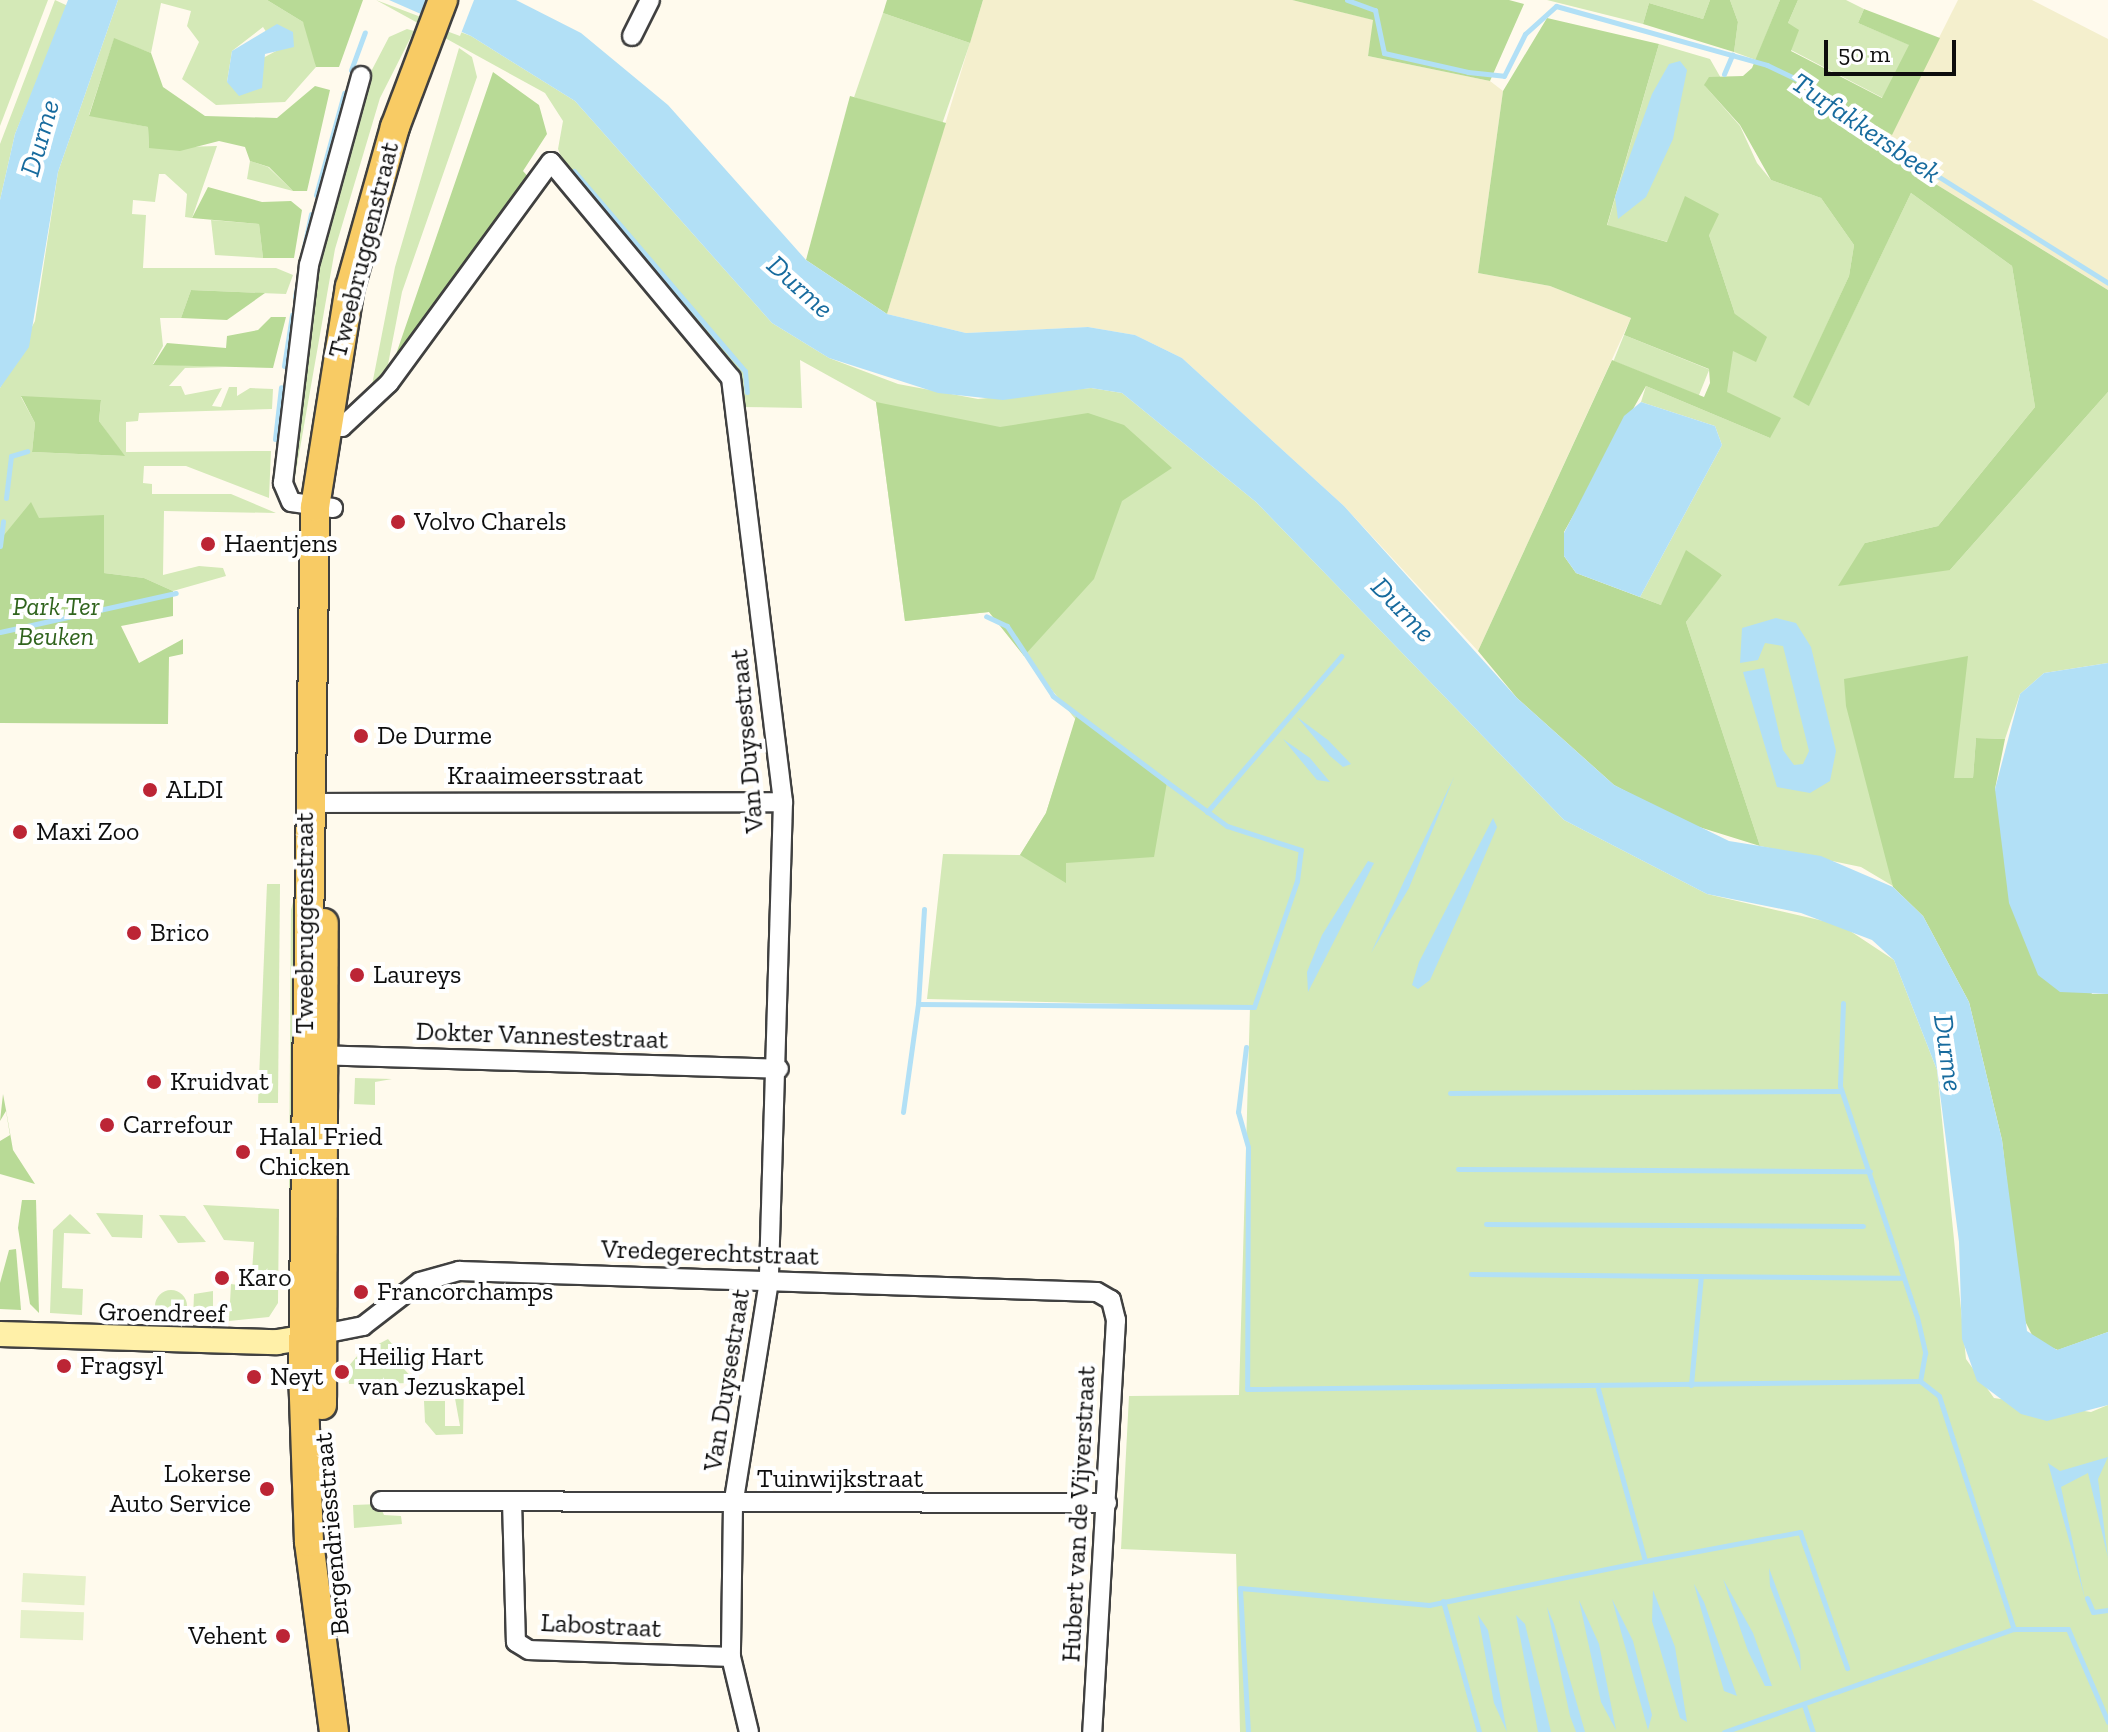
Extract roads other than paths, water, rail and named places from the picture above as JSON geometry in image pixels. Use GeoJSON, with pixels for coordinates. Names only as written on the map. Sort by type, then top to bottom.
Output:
{"type":"FeatureCollection","features":[{"type":"Feature","properties":{"kind":"main road","name":"Tweebruggenstraat"},"geometry":{"type":"LineString","coordinates":[[436,39],[443,0]]}},
{"type":"Feature","properties":{"kind":"main road","name":"Tweebruggenstraat"},"geometry":{"type":"LineString","coordinates":[[313,1336],[316,803],[324,508],[333,426],[371,205],[436,39],[458,0]]}},
{"type":"Feature","properties":{"kind":"main road","name":"Bergendriesstraat"},"geometry":{"type":"LineString","coordinates":[[313,1336],[309,1542],[334,1732]]}},
{"type":"Feature","properties":{"kind":"main road","name":"Bergendriesstraat"},"geometry":{"type":"LineString","coordinates":[[313,1336],[328,1534],[354,1732]]}},
{"type":"Feature","properties":{"kind":"street"},"geometry":{"type":"LineString","coordinates":[[632,36],[650,0]]}},
{"type":"Feature","properties":{"kind":"street","name":"Tweebruggenstraat"},"geometry":{"type":"LineString","coordinates":[[324,508],[291,502],[283,483],[292,380],[309,265],[361,76]]}},
{"type":"Feature","properties":{"kind":"street","name":"Van Duysestraat"},"geometry":{"type":"LineString","coordinates":[[333,426],[425,338],[551,162],[731,378],[783,802],[779,1069],[769,1281],[733,1505],[731,1657],[749,1732]]}},
{"type":"Feature","properties":{"kind":"street","name":"Kraaimeersstraat"},"geometry":{"type":"LineString","coordinates":[[316,803],[783,802]]}},
{"type":"Feature","properties":{"kind":"street","name":"Dokter Vannestestraat"},"geometry":{"type":"LineString","coordinates":[[315,1055],[779,1069]]}},
{"type":"Feature","properties":{"kind":"street","name":"Vredegerechtstraat"},"geometry":{"type":"LineString","coordinates":[[313,1336],[363,1326],[420,1282],[459,1271],[1076,1291],[1111,1300]]}},
{"type":"Feature","properties":{"kind":"street","name":"Hubert van de Vijverstraat"},"geometry":{"type":"LineString","coordinates":[[1092,1732],[1116,1320],[1111,1300]]}},
{"type":"Feature","properties":{"kind":"street","name":"Groendreef"},"geometry":{"type":"LineString","coordinates":[[0,1334],[313,1336]]}},
{"type":"Feature","properties":{"kind":"street","name":"Tuinwijkstraat"},"geometry":{"type":"LineString","coordinates":[[381,1501],[733,1505],[1107,1503]]}},
{"type":"Feature","properties":{"kind":"street","name":"Labostraat"},"geometry":{"type":"LineString","coordinates":[[512,1501],[516,1642],[529,1650],[731,1657]]}},
{"type":"Feature","properties":{"kind":"water","name":"Durme"},"geometry":{"type":"Polygon","coordinates":[[[68,0],[118,0],[58,172],[29,347],[0,388],[0,200],[15,134],[68,0]]]}},
{"type":"Feature","properties":{"kind":"water","name":"Durme"},"geometry":{"type":"Polygon","coordinates":[[[389,0],[516,0],[581,33],[668,105],[806,260],[887,314],[966,333],[1088,327],[1135,335],[1182,358],[1344,506],[1517,698],[1614,785],[1729,841],[1821,856],[1893,887],[1923,916],[1969,1002],[2002,1140],[2027,1331],[2057,1350],[2108,1332],[2108,1405],[2047,1421],[2021,1414],[1977,1381],[1962,1339],[1959,1242],[1937,1070],[1894,960],[1872,940],[1801,913],[1707,894],[1564,820],[1256,502],[1122,393],[1091,388],[1003,400],[938,393],[829,358],[772,323],[575,101],[471,36],[389,0]]]}},
{"type":"Feature","properties":{"kind":"water"},"geometry":{"type":"Polygon","coordinates":[[[277,24],[293,32],[294,47],[265,54],[262,88],[239,96],[227,82],[232,51],[277,24]]]}},
{"type":"Feature","properties":{"kind":"water"},"geometry":{"type":"Polygon","coordinates":[[[1680,61],[1687,70],[1673,139],[1646,197],[1618,219],[1615,197],[1652,94],[1669,64],[1680,61]]]}},
{"type":"Feature","properties":{"kind":"water"},"geometry":{"type":"Polygon","coordinates":[[[1641,402],[1715,426],[1722,445],[1640,597],[1576,573],[1564,556],[1564,533],[1624,416],[1641,402]]]}},
{"type":"Feature","properties":{"kind":"water"},"geometry":{"type":"Polygon","coordinates":[[[1776,618],[1796,623],[1811,647],[1836,751],[1830,781],[1810,793],[1777,787],[1743,672],[1764,668],[1783,750],[1794,765],[1803,764],[1809,751],[1783,646],[1765,643],[1758,660],[1740,663],[1742,628],[1776,618]]]}},
{"type":"Feature","properties":{"kind":"water"},"geometry":{"type":"Polygon","coordinates":[[[2108,663],[2108,994],[2060,992],[2038,975],[2009,903],[1995,789],[2020,694],[2044,673],[2108,663]]]}},
{"type":"Feature","properties":{"kind":"water"},"geometry":{"type":"Polygon","coordinates":[[[1297,717],[1328,740],[1351,764],[1343,767],[1330,756],[1297,717]]]}},
{"type":"Feature","properties":{"kind":"water"},"geometry":{"type":"Polygon","coordinates":[[[1283,739],[1310,758],[1330,782],[1317,780],[1283,739]]]}},
{"type":"Feature","properties":{"kind":"water"},"geometry":{"type":"Polygon","coordinates":[[[1454,777],[1409,888],[1371,953],[1404,881],[1454,777]]]}},
{"type":"Feature","properties":{"kind":"water"},"geometry":{"type":"Polygon","coordinates":[[[1493,818],[1497,827],[1465,902],[1430,980],[1418,989],[1412,985],[1419,962],[1493,818]]]}},
{"type":"Feature","properties":{"kind":"water"},"geometry":{"type":"Polygon","coordinates":[[[1368,861],[1374,863],[1308,992],[1307,972],[1322,935],[1368,861]]]}},
{"type":"Feature","properties":{"kind":"water"},"geometry":{"type":"Polygon","coordinates":[[[2108,1457],[2098,1479],[2108,1558],[2088,1473],[2061,1487],[2085,1599],[2048,1463],[2060,1471],[2108,1457]]]}},
{"type":"Feature","properties":{"kind":"water"},"geometry":{"type":"Polygon","coordinates":[[[1769,1568],[1800,1652],[1801,1671],[1770,1586],[1769,1568]]]}},
{"type":"Feature","properties":{"kind":"water"},"geometry":{"type":"Polygon","coordinates":[[[1723,1579],[1753,1633],[1772,1686],[1765,1686],[1748,1651],[1723,1579]]]}},
{"type":"Feature","properties":{"kind":"water"},"geometry":{"type":"Polygon","coordinates":[[[1694,1584],[1704,1602],[1737,1696],[1724,1691],[1694,1584]]]}},
{"type":"Feature","properties":{"kind":"water"},"geometry":{"type":"Polygon","coordinates":[[[1653,1590],[1675,1647],[1687,1722],[1680,1718],[1652,1621],[1653,1590]]]}},
{"type":"Feature","properties":{"kind":"water"},"geometry":{"type":"Polygon","coordinates":[[[1612,1599],[1633,1641],[1652,1715],[1648,1730],[1612,1599]]]}},
{"type":"Feature","properties":{"kind":"water"},"geometry":{"type":"Polygon","coordinates":[[[1579,1600],[1599,1644],[1616,1730],[1601,1702],[1579,1600]]]}},
{"type":"Feature","properties":{"kind":"water"},"geometry":{"type":"Polygon","coordinates":[[[1547,1607],[1585,1732],[1576,1732],[1570,1716],[1547,1607]]]}},
{"type":"Feature","properties":{"kind":"water"},"geometry":{"type":"Polygon","coordinates":[[[1478,1615],[1488,1630],[1507,1732],[1494,1703],[1478,1615]]]}},
{"type":"Feature","properties":{"kind":"water"},"geometry":{"type":"Polygon","coordinates":[[[1516,1615],[1525,1624],[1551,1732],[1538,1732],[1516,1615]]]}},
{"type":"Feature","properties":{"kind":"waterway","name":"Turfakkersbeek"},"geometry":{"type":"LineString","coordinates":[[1347,0],[1375,10],[1384,53],[1468,72],[1504,76],[1525,34],[1556,6],[1767,65],[1813,87],[1901,153],[2108,283]]}},
{"type":"Feature","properties":{"kind":"waterway"},"geometry":{"type":"LineString","coordinates":[[351,70],[365,32]]}},
{"type":"Feature","properties":{"kind":"waterway"},"geometry":{"type":"LineString","coordinates":[[1724,74],[1732,55]]}},
{"type":"Feature","properties":{"kind":"waterway"},"geometry":{"type":"LineString","coordinates":[[316,195],[344,93]]}},
{"type":"Feature","properties":{"kind":"waterway"},"geometry":{"type":"LineString","coordinates":[[574,171],[745,371],[747,392]]}},
{"type":"Feature","properties":{"kind":"waterway"},"geometry":{"type":"LineString","coordinates":[[302,257],[311,214]]}},
{"type":"Feature","properties":{"kind":"waterway"},"geometry":{"type":"LineString","coordinates":[[295,297],[299,276]]}},
{"type":"Feature","properties":{"kind":"waterway"},"geometry":{"type":"LineString","coordinates":[[284,366],[292,315]]}},
{"type":"Feature","properties":{"kind":"waterway"},"geometry":{"type":"LineString","coordinates":[[275,439],[281,387]]}},
{"type":"Feature","properties":{"kind":"waterway"},"geometry":{"type":"LineString","coordinates":[[6,498],[11,456],[27,451]]}},
{"type":"Feature","properties":{"kind":"waterway"},"geometry":{"type":"LineString","coordinates":[[0,546],[3,521]]}},
{"type":"Feature","properties":{"kind":"waterway"},"geometry":{"type":"LineString","coordinates":[[0,632],[176,593]]}},
{"type":"Feature","properties":{"kind":"waterway"},"geometry":{"type":"LineString","coordinates":[[924,909],[918,1004],[1254,1007],[1297,881],[1301,850],[1227,826],[1167,782],[1053,696],[1007,626],[986,616]]}},
{"type":"Feature","properties":{"kind":"waterway"},"geometry":{"type":"LineString","coordinates":[[1207,812],[1341,656]]}},
{"type":"Feature","properties":{"kind":"waterway"},"geometry":{"type":"LineString","coordinates":[[1843,1003],[1840,1086],[1917,1317],[1925,1353],[1920,1381]]}},
{"type":"Feature","properties":{"kind":"waterway"},"geometry":{"type":"LineString","coordinates":[[903,1112],[918,1004]]}},
{"type":"Feature","properties":{"kind":"waterway"},"geometry":{"type":"LineString","coordinates":[[1246,1047],[1238,1112],[1248,1147],[1247,1389],[1920,1381],[1939,1396],[2014,1629],[2068,1629],[2108,1722]]}},
{"type":"Feature","properties":{"kind":"waterway"},"geometry":{"type":"LineString","coordinates":[[1450,1093],[1841,1091]]}},
{"type":"Feature","properties":{"kind":"waterway"},"geometry":{"type":"LineString","coordinates":[[1458,1169],[1870,1171]]}},
{"type":"Feature","properties":{"kind":"waterway"},"geometry":{"type":"LineString","coordinates":[[1486,1224],[1863,1226]]}},
{"type":"Feature","properties":{"kind":"waterway"},"geometry":{"type":"LineString","coordinates":[[1471,1274],[1901,1278]]}},
{"type":"Feature","properties":{"kind":"waterway"},"geometry":{"type":"LineString","coordinates":[[1691,1385],[1701,1276]]}},
{"type":"Feature","properties":{"kind":"waterway"},"geometry":{"type":"LineString","coordinates":[[1598,1389],[1645,1561],[1800,1532],[1847,1668]]}},
{"type":"Feature","properties":{"kind":"waterway"},"geometry":{"type":"LineString","coordinates":[[1248,1732],[1240,1588],[1429,1605],[1645,1561]]}},
{"type":"Feature","properties":{"kind":"waterway"},"geometry":{"type":"LineString","coordinates":[[2087,1598],[2093,1612],[2108,1610]]}},
{"type":"Feature","properties":{"kind":"waterway"},"geometry":{"type":"LineString","coordinates":[[1443,1601],[1479,1732]]}},
{"type":"Feature","properties":{"kind":"waterway"},"geometry":{"type":"LineString","coordinates":[[1724,1732],[2014,1629]]}},
{"type":"Feature","properties":{"kind":"waterway"},"geometry":{"type":"LineString","coordinates":[[1804,1705],[1813,1732]]}},
{"type":"Feature","properties":{"kind":"place","name":"Volvo Charels"},"geometry":{"type":"Point","coordinates":[398,522]}},
{"type":"Feature","properties":{"kind":"place","name":"Haentjens"},"geometry":{"type":"Point","coordinates":[208,544]}},
{"type":"Feature","properties":{"kind":"place","name":"De Durme"},"geometry":{"type":"Point","coordinates":[361,736]}},
{"type":"Feature","properties":{"kind":"place","name":"ALDI"},"geometry":{"type":"Point","coordinates":[150,790]}},
{"type":"Feature","properties":{"kind":"place","name":"Maxi Zoo"},"geometry":{"type":"Point","coordinates":[20,832]}},
{"type":"Feature","properties":{"kind":"place","name":"Brico"},"geometry":{"type":"Point","coordinates":[134,933]}},
{"type":"Feature","properties":{"kind":"place","name":"Laureys"},"geometry":{"type":"Point","coordinates":[357,975]}},
{"type":"Feature","properties":{"kind":"place","name":"Kruidvat"},"geometry":{"type":"Point","coordinates":[154,1082]}},
{"type":"Feature","properties":{"kind":"place","name":"Carrefour"},"geometry":{"type":"Point","coordinates":[107,1125]}},
{"type":"Feature","properties":{"kind":"place","name":"Halal Fried Chicken"},"geometry":{"type":"Point","coordinates":[243,1152]}},
{"type":"Feature","properties":{"kind":"place","name":"Karo"},"geometry":{"type":"Point","coordinates":[222,1278]}},
{"type":"Feature","properties":{"kind":"place","name":"Francorchamps"},"geometry":{"type":"Point","coordinates":[361,1292]}},
{"type":"Feature","properties":{"kind":"place","name":"Fragsyl"},"geometry":{"type":"Point","coordinates":[64,1366]}},
{"type":"Feature","properties":{"kind":"place","name":"Heilig Hart van Jezuskapel"},"geometry":{"type":"Point","coordinates":[342,1372]}},
{"type":"Feature","properties":{"kind":"place","name":"Neyt"},"geometry":{"type":"Point","coordinates":[254,1377]}},
{"type":"Feature","properties":{"kind":"place","name":"Lokerse Auto Service"},"geometry":{"type":"Point","coordinates":[267,1489]}},
{"type":"Feature","properties":{"kind":"place","name":"Vehent"},"geometry":{"type":"Point","coordinates":[283,1636]}},
{"type":"Feature","properties":{"kind":"park label","name":"Park Ter Beuken"},"geometry":{"type":"Point","coordinates":[56,622]}}]}
